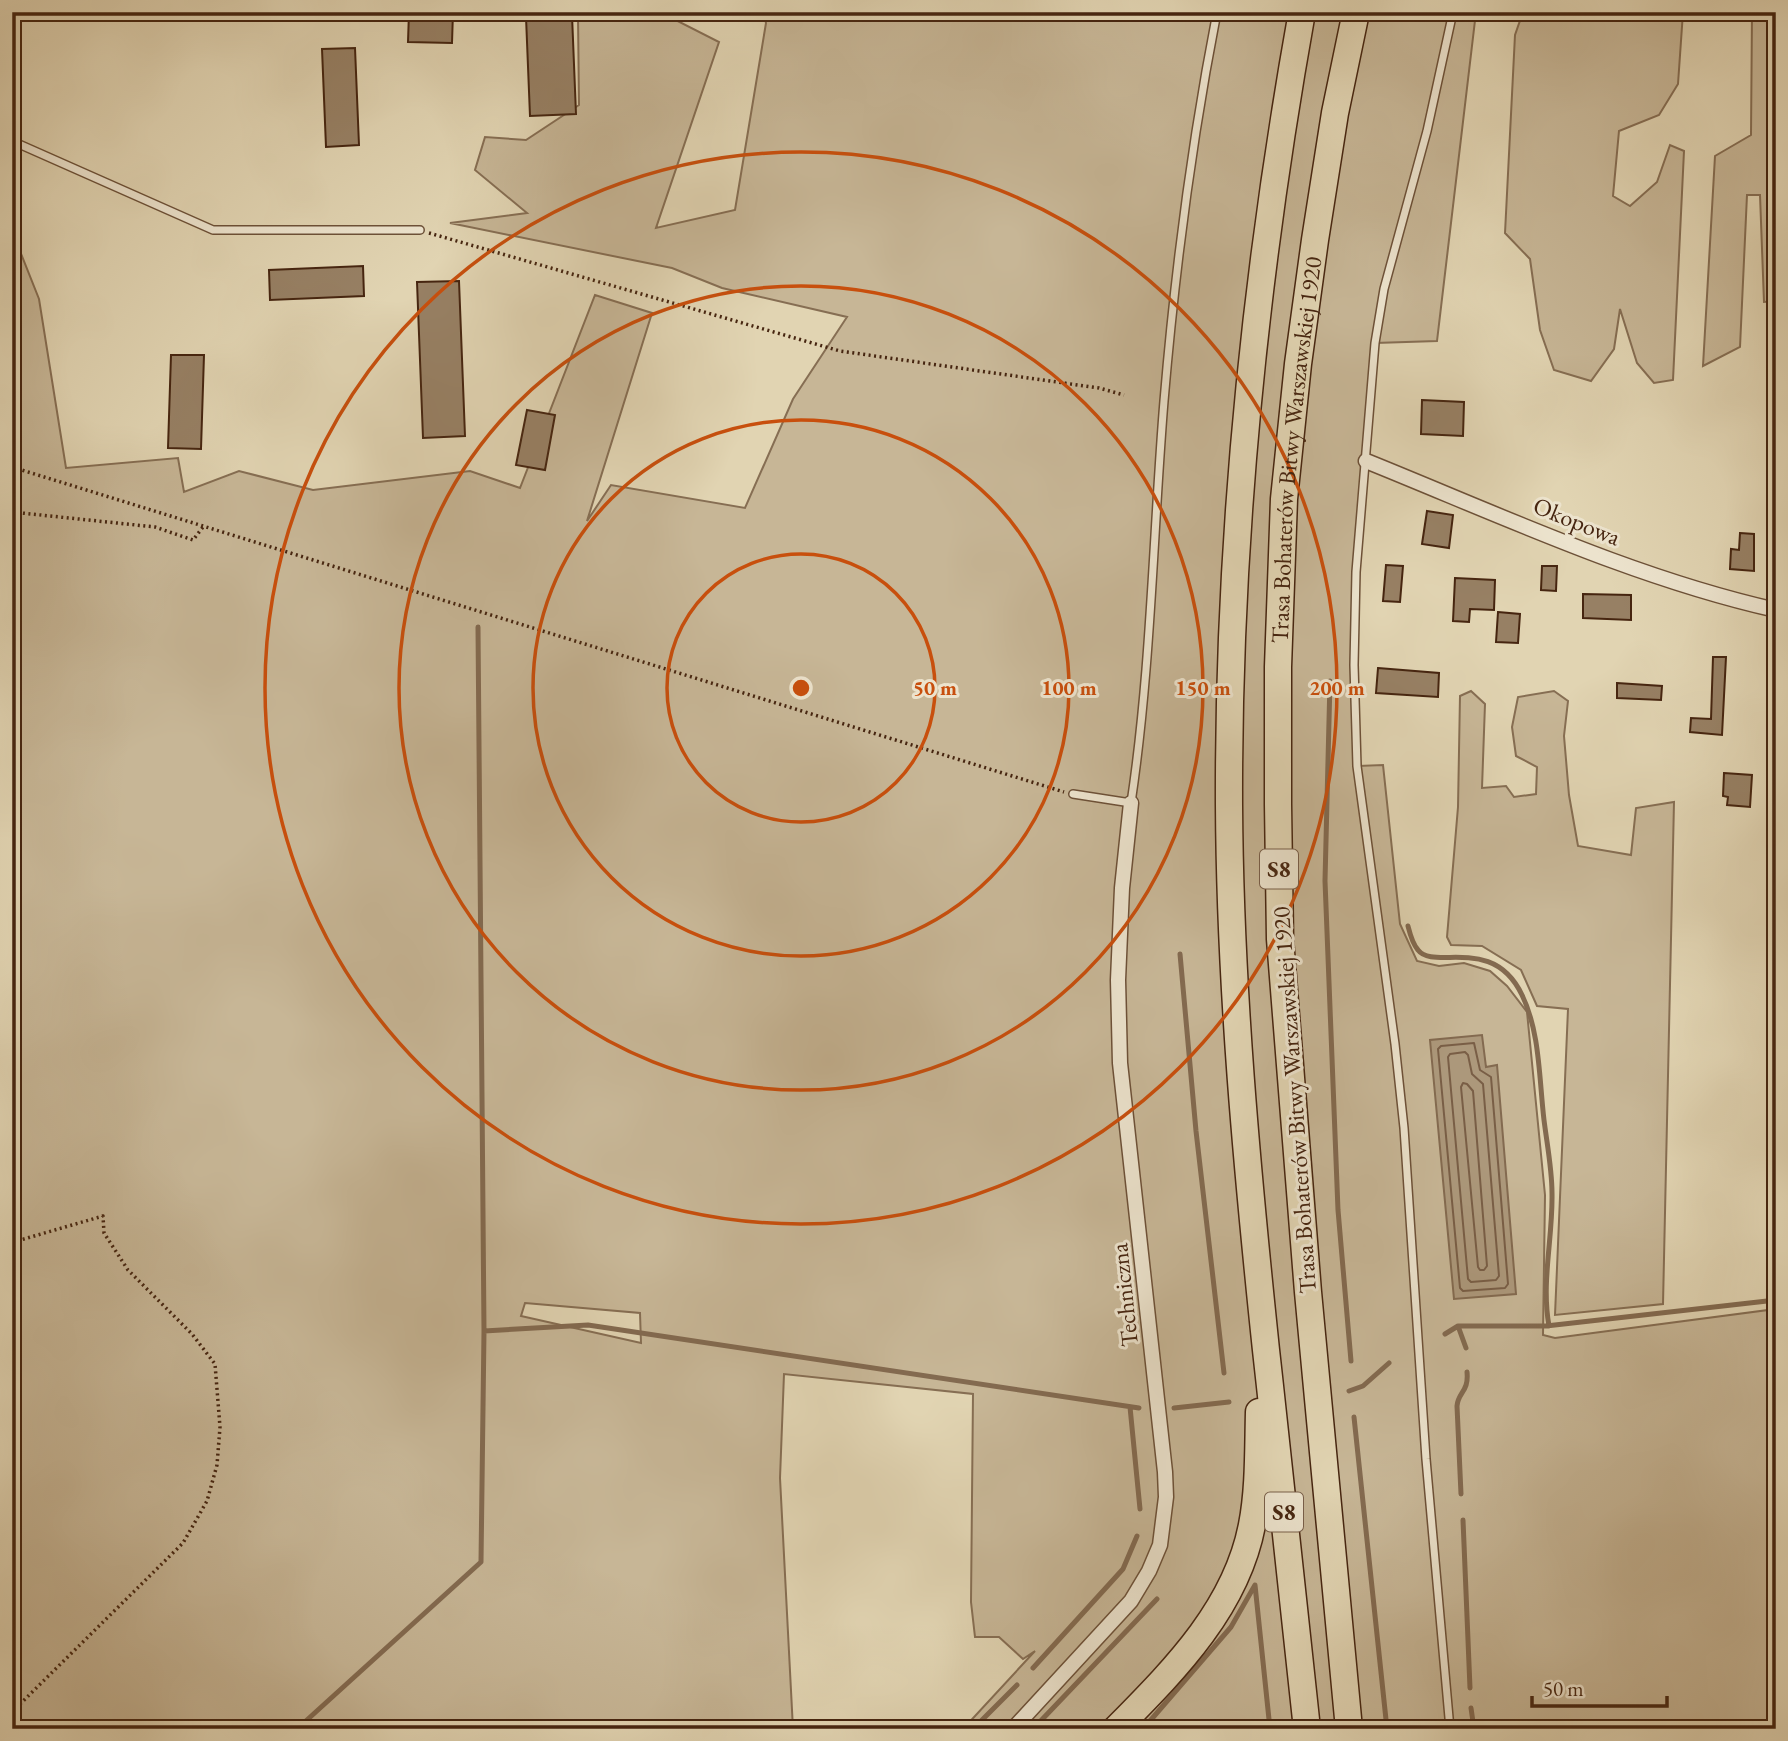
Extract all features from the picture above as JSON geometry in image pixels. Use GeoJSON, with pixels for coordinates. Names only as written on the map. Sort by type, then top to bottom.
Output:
{"type":"FeatureCollection","features":[{"type":"Feature","properties":{"kind":"highway","name":"Trasa Bohaterów Bitwy Warszawskiej 1920"},"geometry":{"type":"LineString","coordinates":[[1302,12],[1267,233],[1240,486],[1231,668],[1229,806],[1243,1121],[1307,1729]]}},
{"type":"Feature","properties":{"kind":"highway","name":"Trasa Bohaterów Bitwy Warszawskiej 1920"},"geometry":{"type":"LineString","coordinates":[[1349,1729],[1328,1515],[1282,966],[1278,667],[1284,499],[1298,365],[1335,113],[1356,12]]}},
{"type":"Feature","properties":{"kind":"highway"},"geometry":{"type":"LineString","coordinates":[[1116,1729],[1192,1647],[1221,1606],[1234,1579],[1252,1527],[1258,1464],[1261,1295]]}},
{"type":"Feature","properties":{"kind":"street","name":"Okopowa"},"geometry":{"type":"LineString","coordinates":[[1366,461],[1646,573],[1720,597],[1776,610]]}},
{"type":"Feature","properties":{"kind":"street","name":"Techniczna"},"geometry":{"type":"LineString","coordinates":[[1013,1729],[1131,1601],[1149,1571],[1160,1545],[1164,1522],[1166,1497],[1162,1448],[1121,1063],[1118,980],[1120,927],[1131,803]]}},
{"type":"Feature","properties":{"kind":"lane"},"geometry":{"type":"LineString","coordinates":[[1073,794],[1131,803],[1144,701],[1164,401],[1186,199],[1217,12]]}},
{"type":"Feature","properties":{"kind":"lane"},"geometry":{"type":"LineString","coordinates":[[1450,1729],[1426,1460],[1404,1129],[1357,766],[1353,665],[1356,572],[1375,343],[1384,289],[1427,131],[1453,12]]}},
{"type":"Feature","properties":{"kind":"lane"},"geometry":{"type":"LineString","coordinates":[[12,141],[213,230],[420,230]]}},
{"type":"Feature","properties":{"kind":"path"},"geometry":{"type":"LineString","coordinates":[[420,230],[840,351],[1099,388],[1124,395]]}},
{"type":"Feature","properties":{"kind":"path"},"geometry":{"type":"LineString","coordinates":[[12,467],[1073,794]]}},
{"type":"Feature","properties":{"kind":"path"},"geometry":{"type":"LineString","coordinates":[[12,512],[155,527],[193,540],[203,527]]}},
{"type":"Feature","properties":{"kind":"path"},"geometry":{"type":"LineString","coordinates":[[12,1241],[103,1216],[104,1233],[128,1270],[192,1334],[215,1364],[220,1427],[217,1465],[207,1501],[183,1543],[12,1712]]}},
{"type":"Feature","properties":{"kind":"shaded area"},"geometry":{"type":"Polygon","coordinates":[[[582,12],[660,12],[719,42],[656,228],[735,210],[766,23],[763,12],[1476,12],[1437,341],[1375,343],[1356,572],[1358,766],[1383,765],[1400,924],[1417,961],[1439,966],[1464,963],[1490,971],[1507,986],[1527,1012],[1545,1195],[1543,1335],[1555,1338],[1776,1309],[1776,1729],[963,1729],[1035,1651],[1023,1659],[999,1637],[975,1637],[971,1602],[973,1394],[784,1374],[780,1478],[793,1729],[12,1729],[12,231],[39,299],[66,468],[178,458],[184,492],[239,471],[313,490],[470,471],[520,488],[595,295],[652,313],[587,521],[611,485],[745,508],[793,399],[847,317],[722,288],[672,268],[450,223],[527,213],[475,170],[485,137],[526,140],[579,105],[578,15],[582,12]],[[525,1303],[521,1316],[641,1343],[640,1313],[525,1303]]]}},
{"type":"Feature","properties":{"kind":"shaded area"},"geometry":{"type":"Polygon","coordinates":[[[1523,12],[1683,12],[1678,84],[1659,115],[1619,131],[1613,196],[1630,206],[1657,182],[1670,145],[1684,151],[1673,380],[1654,383],[1637,363],[1620,309],[1614,349],[1591,381],[1554,370],[1540,330],[1530,259],[1505,233],[1515,35],[1523,12]]]}},
{"type":"Feature","properties":{"kind":"shaded area"},"geometry":{"type":"Polygon","coordinates":[[[1752,12],[1773,12],[1770,128],[1776,129],[1776,301],[1764,302],[1760,195],[1747,195],[1740,347],[1703,366],[1715,156],[1751,135],[1752,12]]]}},
{"type":"Feature","properties":{"kind":"shaded area"},"geometry":{"type":"Polygon","coordinates":[[[1471,691],[1485,704],[1482,788],[1506,786],[1514,797],[1536,794],[1537,767],[1516,756],[1512,727],[1518,697],[1554,691],[1568,701],[1564,736],[1569,795],[1578,846],[1631,855],[1636,808],[1674,802],[1663,1304],[1555,1315],[1568,1009],[1537,1006],[1521,970],[1482,946],[1451,945],[1447,937],[1458,807],[1460,696],[1471,691]]]}},
{"type":"Feature","properties":{"kind":"water"},"geometry":{"type":"Polygon","coordinates":[[[1482,1035],[1486,1067],[1497,1065],[1516,1294],[1454,1299],[1430,1040],[1482,1035]]]}},
{"type":"Feature","properties":{"kind":"building"},"geometry":{"type":"Polygon","coordinates":[[[409,12],[453,12],[452,43],[408,42],[409,12]]]}},
{"type":"Feature","properties":{"kind":"building"},"geometry":{"type":"Polygon","coordinates":[[[572,15],[576,114],[530,116],[526,17],[572,15]]]}},
{"type":"Feature","properties":{"kind":"building"},"geometry":{"type":"Polygon","coordinates":[[[355,48],[359,145],[326,147],[322,49],[355,48]]]}},
{"type":"Feature","properties":{"kind":"building"},"geometry":{"type":"Polygon","coordinates":[[[363,266],[364,296],[270,300],[269,270],[363,266]]]}},
{"type":"Feature","properties":{"kind":"building"},"geometry":{"type":"Polygon","coordinates":[[[459,281],[465,436],[423,438],[417,282],[459,281]]]}},
{"type":"Feature","properties":{"kind":"building"},"geometry":{"type":"Polygon","coordinates":[[[171,355],[204,355],[201,449],[168,448],[171,355]]]}},
{"type":"Feature","properties":{"kind":"building"},"geometry":{"type":"Polygon","coordinates":[[[1422,400],[1464,402],[1463,436],[1421,434],[1422,400]]]}},
{"type":"Feature","properties":{"kind":"building"},"geometry":{"type":"Polygon","coordinates":[[[527,410],[555,415],[545,470],[516,465],[527,410]]]}},
{"type":"Feature","properties":{"kind":"building"},"geometry":{"type":"Polygon","coordinates":[[[1427,511],[1453,515],[1449,548],[1422,544],[1427,511]]]}},
{"type":"Feature","properties":{"kind":"building"},"geometry":{"type":"Polygon","coordinates":[[[1740,533],[1754,534],[1754,571],[1730,569],[1731,549],[1739,550],[1740,533]]]}},
{"type":"Feature","properties":{"kind":"building"},"geometry":{"type":"Polygon","coordinates":[[[1386,565],[1403,566],[1400,602],[1383,601],[1386,565]]]}},
{"type":"Feature","properties":{"kind":"building"},"geometry":{"type":"Polygon","coordinates":[[[1542,566],[1557,566],[1556,591],[1541,590],[1542,566]]]}},
{"type":"Feature","properties":{"kind":"building"},"geometry":{"type":"Polygon","coordinates":[[[1455,578],[1495,580],[1494,610],[1470,609],[1469,622],[1453,621],[1455,578]]]}},
{"type":"Feature","properties":{"kind":"building"},"geometry":{"type":"Polygon","coordinates":[[[1583,594],[1631,595],[1631,620],[1583,618],[1583,594]]]}},
{"type":"Feature","properties":{"kind":"building"},"geometry":{"type":"Polygon","coordinates":[[[1498,612],[1520,614],[1518,643],[1496,642],[1498,612]]]}},
{"type":"Feature","properties":{"kind":"building"},"geometry":{"type":"Polygon","coordinates":[[[1713,657],[1726,657],[1722,735],[1690,732],[1691,718],[1711,719],[1713,657]]]}},
{"type":"Feature","properties":{"kind":"building"},"geometry":{"type":"Polygon","coordinates":[[[1378,668],[1439,673],[1438,697],[1376,693],[1378,668]]]}},
{"type":"Feature","properties":{"kind":"building"},"geometry":{"type":"Polygon","coordinates":[[[1617,683],[1662,686],[1661,700],[1617,698],[1617,683]]]}},
{"type":"Feature","properties":{"kind":"building"},"geometry":{"type":"Polygon","coordinates":[[[1724,773],[1752,775],[1750,807],[1727,805],[1728,797],[1723,796],[1724,773]]]}},
{"type":"Feature","properties":{"kind":"waterway"},"geometry":{"type":"LineString","coordinates":[[297,1729],[481,1562],[484,1331],[478,627]]}},
{"type":"Feature","properties":{"kind":"waterway"},"geometry":{"type":"LineString","coordinates":[[1330,681],[1325,881],[1338,1210],[1351,1361]]}},
{"type":"Feature","properties":{"kind":"waterway"},"geometry":{"type":"LineString","coordinates":[[1408,926],[1414,944],[1426,955],[1481,959],[1496,965],[1510,976],[1528,1009],[1538,1056],[1552,1184],[1546,1293],[1549,1326]]}},
{"type":"Feature","properties":{"kind":"waterway"},"geometry":{"type":"LineString","coordinates":[[1180,954],[1196,1131],[1224,1373]]}},
{"type":"Feature","properties":{"kind":"waterway"},"geometry":{"type":"LineString","coordinates":[[1445,1334],[1458,1326],[1546,1326],[1776,1300]]}},
{"type":"Feature","properties":{"kind":"waterway"},"geometry":{"type":"LineString","coordinates":[[484,1331],[588,1325],[1139,1408]]}},
{"type":"Feature","properties":{"kind":"waterway"},"geometry":{"type":"LineString","coordinates":[[1458,1326],[1466,1348]]}},
{"type":"Feature","properties":{"kind":"waterway"},"geometry":{"type":"LineString","coordinates":[[1349,1391],[1363,1386],[1389,1363]]}},
{"type":"Feature","properties":{"kind":"waterway"},"geometry":{"type":"LineString","coordinates":[[1461,1494],[1457,1406],[1465,1388],[1467,1372]]}},
{"type":"Feature","properties":{"kind":"waterway"},"geometry":{"type":"LineString","coordinates":[[1174,1408],[1229,1402]]}},
{"type":"Feature","properties":{"kind":"waterway"},"geometry":{"type":"LineString","coordinates":[[1130,1407],[1140,1509]]}},
{"type":"Feature","properties":{"kind":"waterway"},"geometry":{"type":"LineString","coordinates":[[1354,1417],[1387,1729]]}},
{"type":"Feature","properties":{"kind":"waterway"},"geometry":{"type":"LineString","coordinates":[[1463,1520],[1470,1688]]}},
{"type":"Feature","properties":{"kind":"waterway"},"geometry":{"type":"LineString","coordinates":[[1033,1668],[1123,1569],[1137,1536]]}},
{"type":"Feature","properties":{"kind":"waterway"},"geometry":{"type":"LineString","coordinates":[[1143,1729],[1231,1627],[1255,1585],[1270,1729]]}},
{"type":"Feature","properties":{"kind":"waterway"},"geometry":{"type":"LineString","coordinates":[[1033,1729],[1157,1599]]}},
{"type":"Feature","properties":{"kind":"waterway"},"geometry":{"type":"LineString","coordinates":[[973,1729],[1017,1685]]}},
{"type":"Feature","properties":{"kind":"waterway"},"geometry":{"type":"LineString","coordinates":[[1471,1708],[1474,1729]]}}]}
